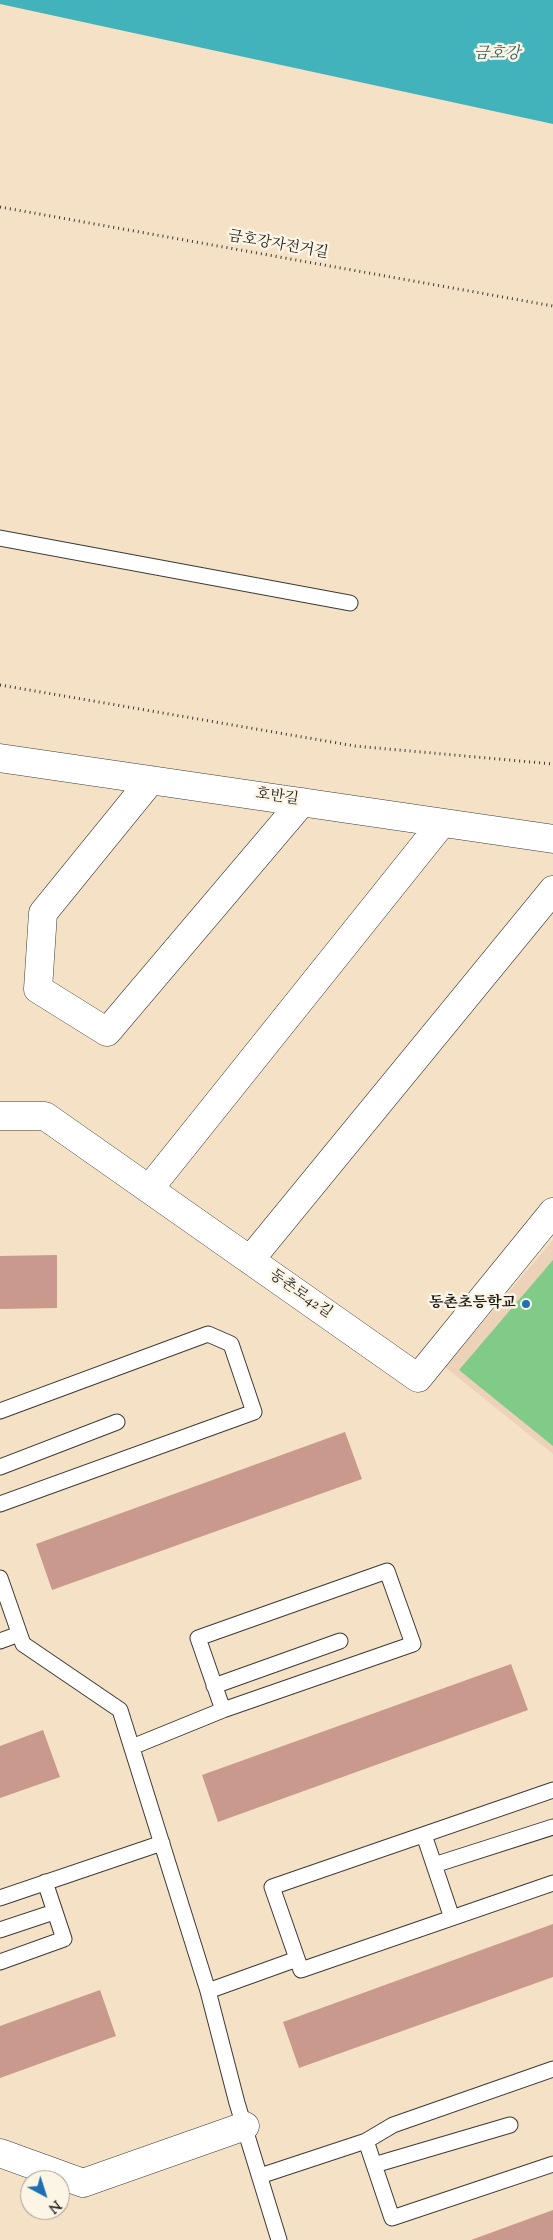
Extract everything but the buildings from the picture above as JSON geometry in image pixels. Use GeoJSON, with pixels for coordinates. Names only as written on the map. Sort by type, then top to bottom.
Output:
{"type":"FeatureCollection","features":[{"type":"Feature","properties":{"kind":"street","name":"호반길"},"geometry":{"type":"LineString","coordinates":[[0,758],[553,839]]}},
{"type":"Feature","properties":{"kind":"street"},"geometry":{"type":"LineString","coordinates":[[151,780],[42,913],[38,989],[107,1032],[302,802]]}},
{"type":"Feature","properties":{"kind":"street"},"geometry":{"type":"LineString","coordinates":[[149,1189],[442,823]]}},
{"type":"Feature","properties":{"kind":"street"},"geometry":{"type":"LineString","coordinates":[[250,1260],[553,890]]}},
{"type":"Feature","properties":{"kind":"street","name":"동촌로42길"},"geometry":{"type":"LineString","coordinates":[[0,1116],[45,1116],[418,1378],[553,1212]]}},
{"type":"Feature","properties":{"kind":"street"},"geometry":{"type":"LineString","coordinates":[[0,2153],[83,2183],[245,2126]]}},
{"type":"Feature","properties":{"kind":"lane"},"geometry":{"type":"LineString","coordinates":[[0,538],[350,603]]}},
{"type":"Feature","properties":{"kind":"lane"},"geometry":{"type":"LineString","coordinates":[[0,1411],[208,1334],[231,1344],[254,1412],[0,1504]]}},
{"type":"Feature","properties":{"kind":"lane"},"geometry":{"type":"LineString","coordinates":[[0,1466],[117,1422]]}},
{"type":"Feature","properties":{"kind":"lane"},"geometry":{"type":"LineString","coordinates":[[132,1747],[223,1710],[413,1644],[387,1571],[198,1638],[223,1710]]}},
{"type":"Feature","properties":{"kind":"lane"},"geometry":{"type":"LineString","coordinates":[[0,1578],[3,1596],[23,1644],[120,1710],[208,1991],[279,2240]]}},
{"type":"Feature","properties":{"kind":"lane"},"geometry":{"type":"LineString","coordinates":[[0,1641],[19,1634]]}},
{"type":"Feature","properties":{"kind":"lane"},"geometry":{"type":"LineString","coordinates":[[214,1686],[340,1641]]}},
{"type":"Feature","properties":{"kind":"lane"},"geometry":{"type":"LineString","coordinates":[[553,1790],[272,1888],[301,1970],[553,1883]]}},
{"type":"Feature","properties":{"kind":"lane"},"geometry":{"type":"LineString","coordinates":[[434,1865],[553,1827]]}},
{"type":"Feature","properties":{"kind":"lane"},"geometry":{"type":"LineString","coordinates":[[424,1835],[452,1918]]}},
{"type":"Feature","properties":{"kind":"lane"},"geometry":{"type":"LineString","coordinates":[[0,1898],[162,1844]]}},
{"type":"Feature","properties":{"kind":"lane"},"geometry":{"type":"LineString","coordinates":[[0,1962],[64,1940],[45,1882]]}},
{"type":"Feature","properties":{"kind":"lane"},"geometry":{"type":"LineString","coordinates":[[0,1930],[54,1912]]}},
{"type":"Feature","properties":{"kind":"lane"},"geometry":{"type":"LineString","coordinates":[[208,1991],[297,1959]]}},
{"type":"Feature","properties":{"kind":"lane"},"geometry":{"type":"LineString","coordinates":[[260,2176],[366,2141],[393,2125],[553,2069]]}},
{"type":"Feature","properties":{"kind":"lane"},"geometry":{"type":"LineString","coordinates":[[374,2165],[510,2125]]}},
{"type":"Feature","properties":{"kind":"lane"},"geometry":{"type":"LineString","coordinates":[[366,2141],[392,2218],[553,2164]]}},
{"type":"Feature","properties":{"kind":"path","name":"금호강자전거길"},"geometry":{"type":"LineString","coordinates":[[0,208],[553,306]]}},
{"type":"Feature","properties":{"kind":"path"},"geometry":{"type":"LineString","coordinates":[[0,685],[355,746],[553,764]]}},
{"type":"Feature","properties":{"kind":"shaded area","name":"동촌초등학교"},"geometry":{"type":"Polygon","coordinates":[[[553,1240],[553,1454],[445,1367],[553,1240]]]}},
{"type":"Feature","properties":{"kind":"green space","name":"동촌초등학교"},"geometry":{"type":"Polygon","coordinates":[[[553,1260],[553,1446],[459,1370],[553,1260]]]}},
{"type":"Feature","properties":{"kind":"water","name":"금호강"},"geometry":{"type":"Polygon","coordinates":[[[0,0],[553,0],[553,124],[0,4],[0,0]]]}},
{"type":"Feature","properties":{"kind":"place","name":"동촌초등학교"},"geometry":{"type":"Point","coordinates":[526,1304]}}]}
